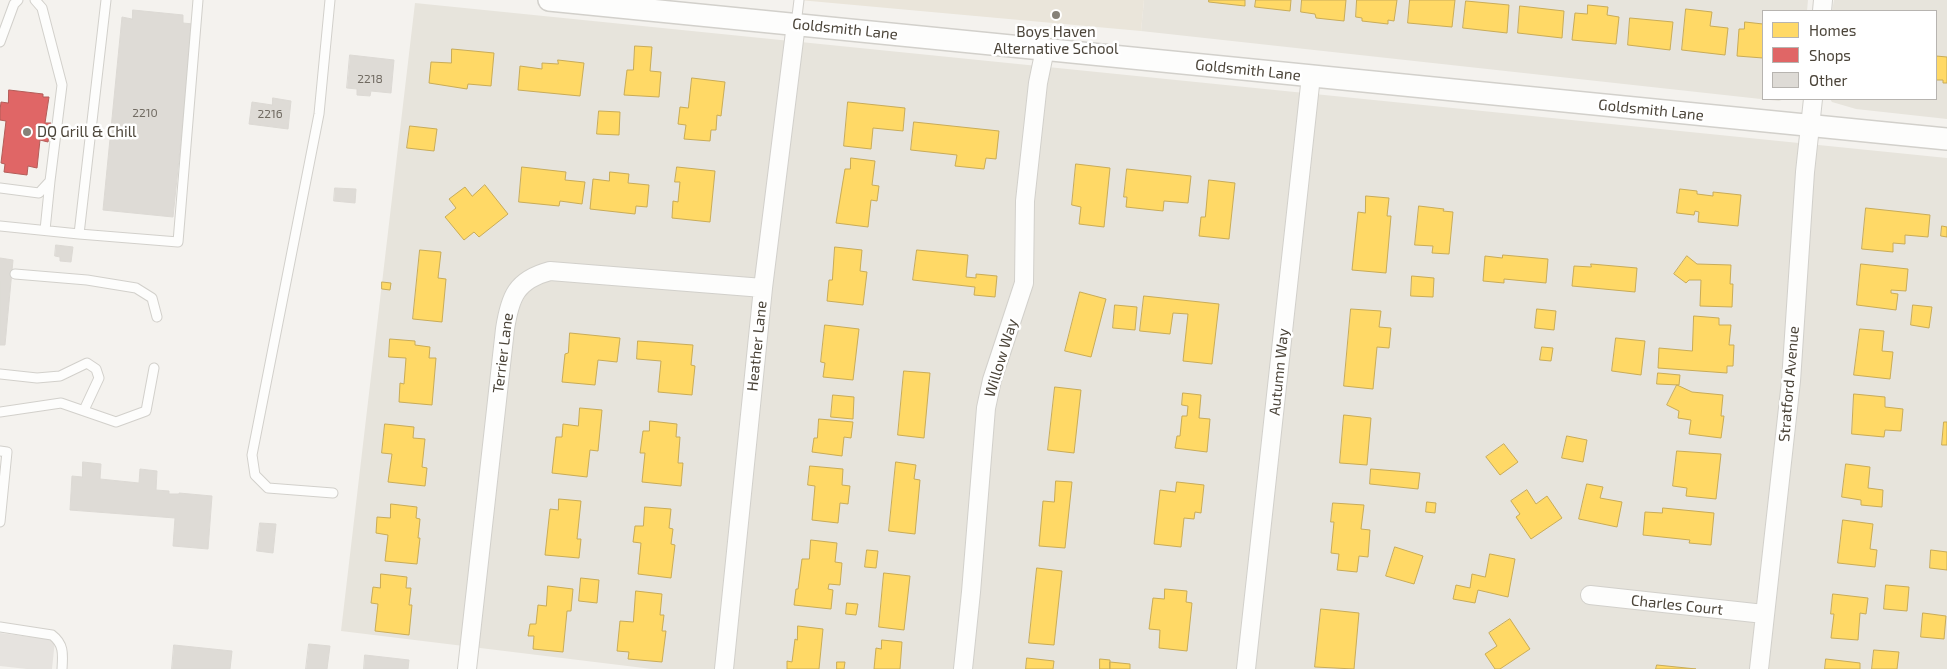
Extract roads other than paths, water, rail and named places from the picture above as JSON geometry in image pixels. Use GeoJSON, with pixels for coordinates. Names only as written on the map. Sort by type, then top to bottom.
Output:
{"type":"FeatureCollection","features":[{"type":"Feature","properties":{"kind":"street","name":"Goldsmith Lane"},"geometry":{"type":"LineString","coordinates":[[549,0],[1947,139]]}},
{"type":"Feature","properties":{"kind":"street","name":"Heather Lane"},"geometry":{"type":"LineString","coordinates":[[724,669],[763,288],[796,24]]}},
{"type":"Feature","properties":{"kind":"street","name":"Willow Way"},"geometry":{"type":"LineString","coordinates":[[963,669],[986,408],[994,372],[1024,284],[1025,201],[1038,83],[1045,49]]}},
{"type":"Feature","properties":{"kind":"street","name":"Autumn Way"},"geometry":{"type":"LineString","coordinates":[[1246,669],[1311,76]]}},
{"type":"Feature","properties":{"kind":"street","name":"Stratford Avenue"},"geometry":{"type":"LineString","coordinates":[[1759,669],[1791,381],[1804,172],[1813,100]]}},
{"type":"Feature","properties":{"kind":"street","name":"Terrier Lane"},"geometry":{"type":"LineString","coordinates":[[467,669],[505,329],[509,304],[515,293],[523,284],[539,274],[550,271],[763,288]]}},
{"type":"Feature","properties":{"kind":"street","name":"Charles Court"},"geometry":{"type":"LineString","coordinates":[[1590,595],[1764,614]]}},
{"type":"Feature","properties":{"kind":"lane"},"geometry":{"type":"LineString","coordinates":[[0,42],[14,4],[18,0]]}},
{"type":"Feature","properties":{"kind":"lane"},"geometry":{"type":"LineString","coordinates":[[35,0],[42,8],[62,85],[45,230]]}},
{"type":"Feature","properties":{"kind":"lane"},"geometry":{"type":"LineString","coordinates":[[79,234],[106,0]]}},
{"type":"Feature","properties":{"kind":"lane"},"geometry":{"type":"LineString","coordinates":[[0,226],[178,242],[198,0]]}},
{"type":"Feature","properties":{"kind":"lane"},"geometry":{"type":"LineString","coordinates":[[330,0],[319,114],[252,456],[255,475],[268,488],[333,493]]}},
{"type":"Feature","properties":{"kind":"lane"},"geometry":{"type":"LineString","coordinates":[[796,24],[799,0]]}},
{"type":"Feature","properties":{"kind":"lane"},"geometry":{"type":"LineString","coordinates":[[0,188],[39,193],[50,181]]}},
{"type":"Feature","properties":{"kind":"lane"},"geometry":{"type":"LineString","coordinates":[[15,274],[87,280],[136,288],[152,298],[158,317]]}},
{"type":"Feature","properties":{"kind":"lane"},"geometry":{"type":"LineString","coordinates":[[0,374],[37,378],[60,376],[87,363],[96,369],[99,378],[84,410]]}},
{"type":"Feature","properties":{"kind":"lane"},"geometry":{"type":"LineString","coordinates":[[0,412],[61,403],[116,422],[146,411],[154,368]]}},
{"type":"Feature","properties":{"kind":"lane"},"geometry":{"type":"LineString","coordinates":[[0,522],[4,451]]}},
{"type":"Feature","properties":{"kind":"lane"},"geometry":{"type":"LineString","coordinates":[[0,627],[52,635],[59,640],[63,650],[62,669]]}},
{"type":"Feature","properties":{"kind":"place","name":"Boys Haven Alternative School"},"geometry":{"type":"Point","coordinates":[1056,15]}},
{"type":"Feature","properties":{"kind":"place","name":"DQ Grill & Chill"},"geometry":{"type":"Point","coordinates":[27,132]}}]}
